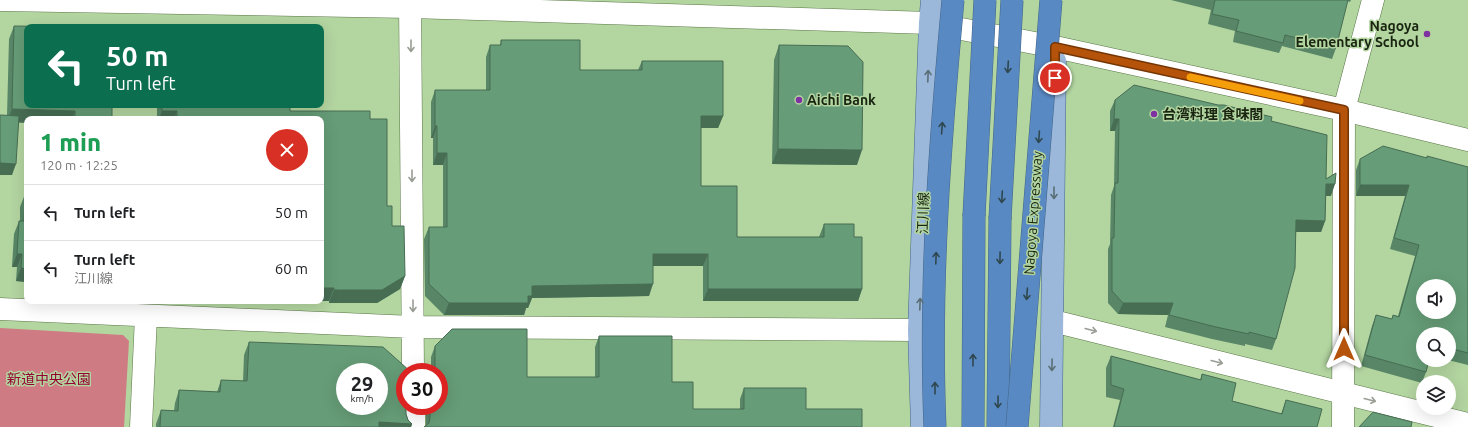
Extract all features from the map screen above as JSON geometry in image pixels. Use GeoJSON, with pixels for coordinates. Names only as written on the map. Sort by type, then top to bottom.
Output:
{"type":"FeatureCollection","features":[{"type":"Feature","properties":{"kind":"highway"},"geometry":{"type":"LineString","coordinates":[[935,427],[934,312],[938,190],[953,0]]}},
{"type":"Feature","properties":{"kind":"highway"},"geometry":{"type":"LineString","coordinates":[[973,427],[974,216],[985,0]]}},
{"type":"Feature","properties":{"kind":"highway"},"geometry":{"type":"LineString","coordinates":[[998,427],[1000,219],[1012,0]]}},
{"type":"Feature","properties":{"kind":"highway","name":"Nagoya Expressway"},"geometry":{"type":"LineString","coordinates":[[1017,427],[1051,0]]}},
{"type":"Feature","properties":{"kind":"main road","name":"江川線"},"geometry":{"type":"LineString","coordinates":[[922,427],[919,330],[932,0]]}},
{"type":"Feature","properties":{"kind":"main road"},"geometry":{"type":"LineString","coordinates":[[1051,427],[1055,47],[1060,0]]}},
{"type":"Feature","properties":{"kind":"street"},"geometry":{"type":"LineString","coordinates":[[0,0],[410,3],[930,23],[1055,47],[1344,110],[1468,140]]}},
{"type":"Feature","properties":{"kind":"street"},"geometry":{"type":"LineString","coordinates":[[1343,427],[1344,110],[1373,0]]}},
{"type":"Feature","properties":{"kind":"street"},"geometry":{"type":"LineString","coordinates":[[410,3],[413,363]]}},
{"type":"Feature","properties":{"kind":"street"},"geometry":{"type":"LineString","coordinates":[[0,309],[413,327],[919,330]]}},
{"type":"Feature","properties":{"kind":"street"},"geometry":{"type":"LineString","coordinates":[[141,427],[146,316]]}},
{"type":"Feature","properties":{"kind":"street"},"geometry":{"type":"LineString","coordinates":[[1053,321],[1468,424]]}},
{"type":"Feature","properties":{"kind":"street"},"geometry":{"type":"LineString","coordinates":[[414,415],[414,427]]}},
{"type":"Feature","properties":{"kind":"green space","name":"新道中央公園"},"geometry":{"type":"Polygon","coordinates":[[[0,328],[123,335],[129,341],[124,427],[0,427],[0,328]]]}},
{"type":"Feature","properties":{"kind":"building"},"geometry":{"type":"Polygon","coordinates":[[[1215,0],[1348,0],[1336,48],[1285,35],[1283,43],[1236,31],[1239,20],[1212,14],[1215,0]]]}},
{"type":"Feature","properties":{"kind":"building"},"geometry":{"type":"Polygon","coordinates":[[[14,26],[24,26],[24,108],[112,108],[112,116],[75,116],[75,111],[12,109],[14,26]]]}},
{"type":"Feature","properties":{"kind":"building"},"geometry":{"type":"Polygon","coordinates":[[[501,40],[580,40],[580,70],[642,70],[642,61],[723,61],[723,116],[701,116],[701,186],[737,186],[737,237],[824,237],[824,224],[854,224],[854,237],[862,237],[862,289],[708,289],[708,254],[653,254],[653,284],[532,286],[532,296],[528,296],[528,303],[449,303],[429,284],[429,227],[447,227],[447,153],[437,153],[435,90],[490,90],[490,45],[501,45],[501,40]]]}},
{"type":"Feature","properties":{"kind":"building"},"geometry":{"type":"Polygon","coordinates":[[[779,45],[848,46],[863,62],[862,150],[778,149],[779,45]]]}},
{"type":"Feature","properties":{"kind":"building"},"geometry":{"type":"Polygon","coordinates":[[[1134,85],[1272,117],[1271,121],[1327,135],[1326,179],[1336,173],[1335,184],[1326,184],[1325,221],[1296,220],[1295,268],[1276,339],[1249,332],[1249,334],[1216,327],[1169,315],[1173,303],[1123,303],[1112,291],[1112,238],[1114,238],[1115,183],[1118,183],[1119,119],[1114,119],[1115,100],[1134,85]]]}},
{"type":"Feature","properties":{"kind":"building"},"geometry":{"type":"Polygon","coordinates":[[[162,108],[290,108],[290,111],[370,111],[370,119],[387,119],[387,206],[392,206],[392,226],[404,226],[405,276],[382,290],[334,290],[334,288],[324,288],[324,116],[177,116],[177,111],[162,111],[162,108]]]}},
{"type":"Feature","properties":{"kind":"building"},"geometry":{"type":"Polygon","coordinates":[[[0,115],[19,116],[16,164],[0,163],[0,115]]]}},
{"type":"Feature","properties":{"kind":"building"},"geometry":{"type":"Polygon","coordinates":[[[1383,146],[1468,167],[1468,353],[1456,350],[1456,327],[1416,327],[1416,367],[1427,367],[1426,372],[1365,355],[1376,315],[1392,319],[1393,315],[1399,317],[1419,245],[1394,238],[1409,185],[1360,185],[1360,159],[1383,146]]]}},
{"type":"Feature","properties":{"kind":"building"},"geometry":{"type":"Polygon","coordinates":[[[19,221],[24,221],[24,268],[21,268],[22,254],[17,254],[19,221]]]}},
{"type":"Feature","properties":{"kind":"building"},"geometry":{"type":"Polygon","coordinates":[[[452,329],[527,329],[527,377],[599,377],[599,336],[672,336],[672,382],[693,382],[693,409],[744,409],[744,388],[806,388],[806,409],[862,409],[862,427],[424,427],[429,423],[430,415],[448,415],[448,363],[435,363],[435,346],[452,329]]]}},
{"type":"Feature","properties":{"kind":"building"},"geometry":{"type":"Polygon","coordinates":[[[249,342],[383,347],[401,363],[396,363],[396,415],[406,415],[408,420],[412,424],[379,422],[379,427],[160,427],[161,410],[178,411],[179,390],[220,392],[221,380],[247,381],[249,342]]]}},
{"type":"Feature","properties":{"kind":"building"},"geometry":{"type":"Polygon","coordinates":[[[1111,356],[1201,380],[1202,374],[1236,383],[1232,401],[1282,414],[1286,400],[1322,409],[1317,427],[1114,427],[1124,389],[1111,385],[1111,356]]]}},
{"type":"Feature","properties":{"kind":"building"},"geometry":{"type":"Polygon","coordinates":[[[1373,412],[1412,422],[1411,427],[1359,427],[1373,412]]]}},
{"type":"Feature","properties":{"kind":"slow traffic"},"geometry":{"type":"LineString","coordinates":[[1190,77],[1300,101]]}},
{"type":"Feature","properties":{"kind":"place","name":"Nagoya Elementary School"},"geometry":{"type":"Point","coordinates":[1427,34]}},
{"type":"Feature","properties":{"kind":"place","name":"Aichi Bank"},"geometry":{"type":"Point","coordinates":[799,100]}},
{"type":"Feature","properties":{"kind":"place","name":"台湾料理 食味閣"},"geometry":{"type":"Point","coordinates":[1154,114]}},
{"type":"Feature","properties":{"kind":"route"},"geometry":{"type":"LineString","coordinates":[[1055,78],[1055,47],[1344,110],[1344,349]]}}]}
